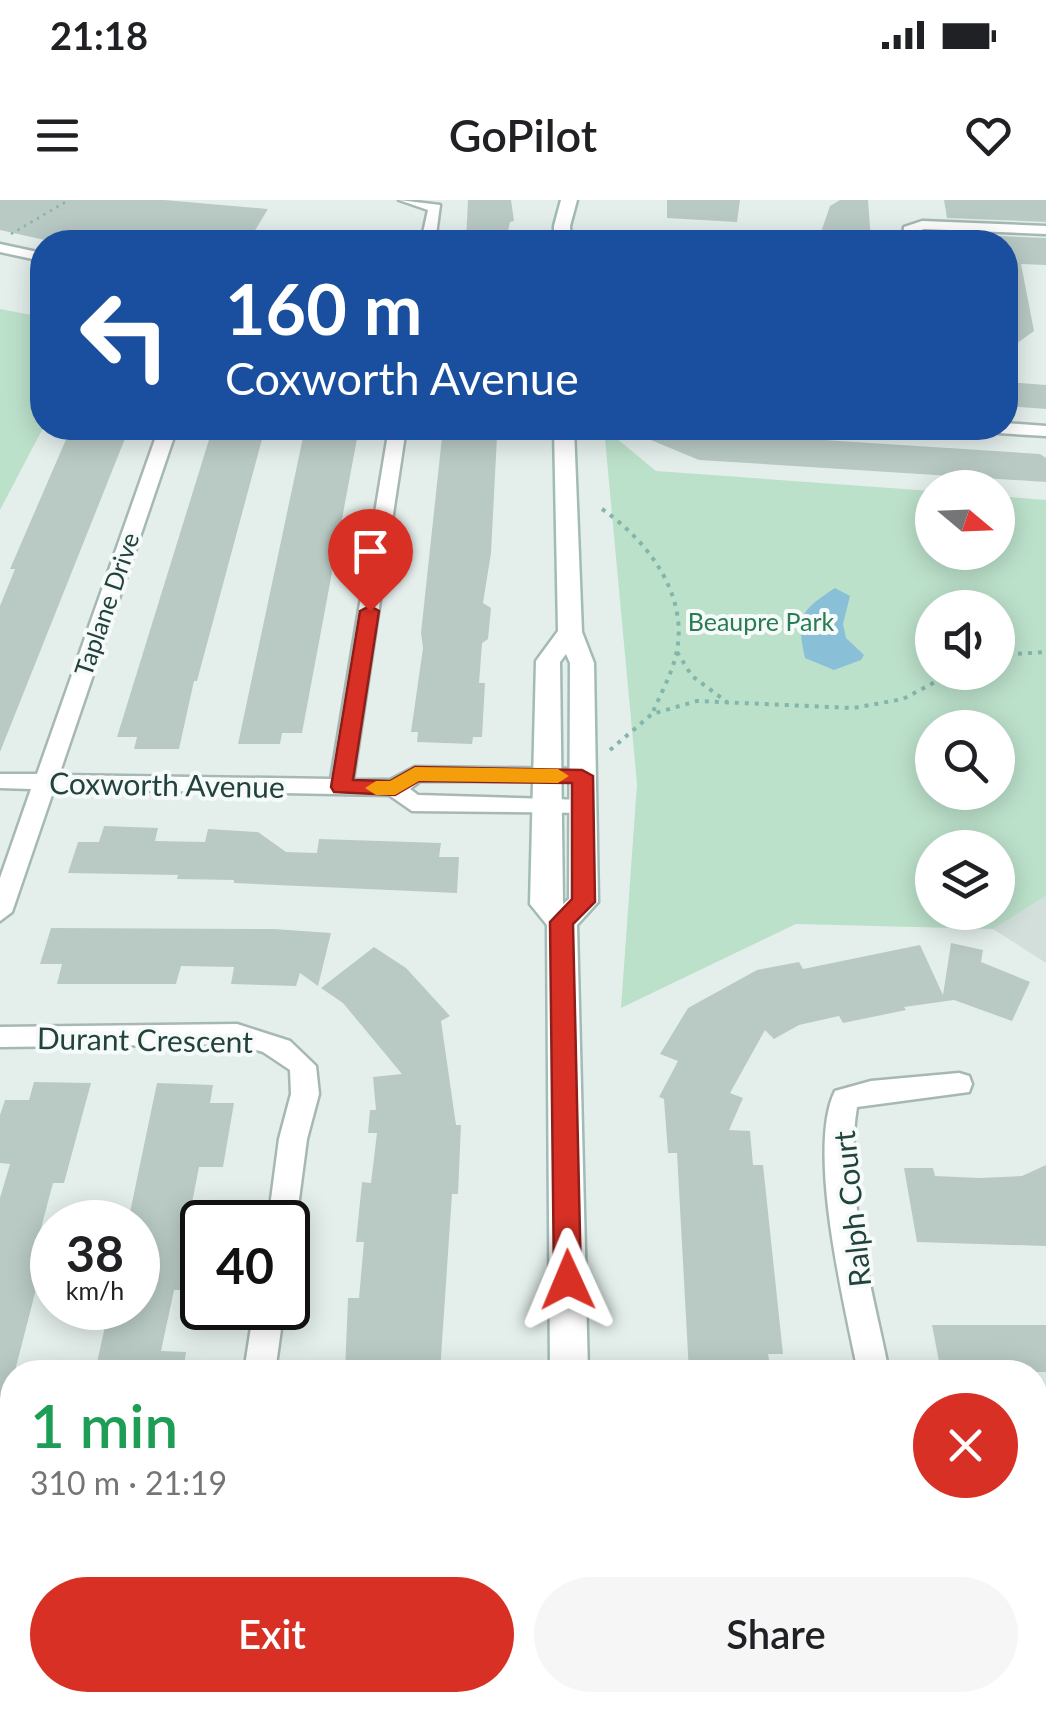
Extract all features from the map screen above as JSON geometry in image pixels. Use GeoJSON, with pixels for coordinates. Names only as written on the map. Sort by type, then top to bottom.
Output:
{"type":"FeatureCollection","features":[{"type":"Feature","properties":{"kind":"street"},"geometry":{"type":"LineString","coordinates":[[406,200],[435,208],[430,230]]}},
{"type":"Feature","properties":{"kind":"street"},"geometry":{"type":"LineString","coordinates":[[562,230],[570,200]]}},
{"type":"Feature","properties":{"kind":"street"},"geometry":{"type":"LineString","coordinates":[[910,230],[935,224],[1046,230]]}},
{"type":"Feature","properties":{"kind":"street"},"geometry":{"type":"LineString","coordinates":[[0,244],[30,253]]}},
{"type":"Feature","properties":{"kind":"street"},"geometry":{"type":"LineString","coordinates":[[1018,430],[1046,432]]}},
{"type":"Feature","properties":{"kind":"street","name":"Taplane Drive"},"geometry":{"type":"LineString","coordinates":[[0,912],[164,440]]}},
{"type":"Feature","properties":{"kind":"street"},"geometry":{"type":"LineString","coordinates":[[342,787],[396,440]]}},
{"type":"Feature","properties":{"kind":"street"},"geometry":{"type":"LineString","coordinates":[[562,922],[584,902],[582,664],[570,632],[564,440]]}},
{"type":"Feature","properties":{"kind":"street"},"geometry":{"type":"LineString","coordinates":[[570,632],[548,662],[544,904],[562,922],[570,1360]]}},
{"type":"Feature","properties":{"kind":"street","name":"Coxworth Avenue"},"geometry":{"type":"LineString","coordinates":[[0,780],[395,788],[415,774],[582,776]]}},
{"type":"Feature","properties":{"kind":"street","name":"Coxworth Avenue"},"geometry":{"type":"LineString","coordinates":[[395,788],[412,803],[584,808]]}},
{"type":"Feature","properties":{"kind":"street","name":"Durant Crescent"},"geometry":{"type":"LineString","coordinates":[[0,1037],[237,1034],[263,1038],[284,1048],[303,1066],[305,1094],[285,1200]]}},
{"type":"Feature","properties":{"kind":"street","name":"Ralph Court"},"geometry":{"type":"LineString","coordinates":[[871,1360],[844,1196],[837,1127],[846,1099],[872,1092],[959,1084]]}},
{"type":"Feature","properties":{"kind":"street"},"geometry":{"type":"LineString","coordinates":[[262,1360],[267,1330]]}},
{"type":"Feature","properties":{"kind":"path"},"geometry":{"type":"LineString","coordinates":[[0,244],[68,200]]}},
{"type":"Feature","properties":{"kind":"path"},"geometry":{"type":"LineString","coordinates":[[602,509],[619,519],[648,549],[677,609],[677,652],[652,714]]}},
{"type":"Feature","properties":{"kind":"path"},"geometry":{"type":"LineString","coordinates":[[677,652],[692,676],[729,704]]}},
{"type":"Feature","properties":{"kind":"path"},"geometry":{"type":"LineString","coordinates":[[1015,655],[1046,652]]}},
{"type":"Feature","properties":{"kind":"path"},"geometry":{"type":"LineString","coordinates":[[608,752],[652,714],[698,701],[852,708],[903,700],[921,690]]}},
{"type":"Feature","properties":{"kind":"shaded area"},"geometry":{"type":"Polygon","coordinates":[[[1046,896],[1046,963],[995,930],[1015,930],[1015,915],[1046,896]]]}},
{"type":"Feature","properties":{"kind":"green space"},"geometry":{"type":"Polygon","coordinates":[[[0,309],[30,315],[30,440],[37,440],[0,510],[0,309]]]}},
{"type":"Feature","properties":{"kind":"green space","name":"Beaupre Park"},"geometry":{"type":"Polygon","coordinates":[[[605,440],[619,440],[656,471],[915,490],[915,570],[1015,570],[1015,497],[1046,500],[1046,896],[1015,915],[1015,830],[915,830],[915,927],[796,924],[621,1008],[637,784],[605,440]]]}},
{"type":"Feature","properties":{"kind":"water"},"geometry":{"type":"Polygon","coordinates":[[[835,588],[850,596],[843,624],[846,638],[864,655],[861,660],[834,670],[805,658],[801,623],[808,609],[835,588]]]}},
{"type":"Feature","properties":{"kind":"building"},"geometry":{"type":"Polygon","coordinates":[[[0,200],[164,200],[268,209],[255,230],[30,230],[30,237],[0,230],[0,200]]]}},
{"type":"Feature","properties":{"kind":"building"},"geometry":{"type":"Polygon","coordinates":[[[468,200],[511,200],[514,221],[508,230],[467,230],[468,200]]]}},
{"type":"Feature","properties":{"kind":"building"},"geometry":{"type":"Polygon","coordinates":[[[667,200],[740,200],[737,222],[667,218],[667,200]]]}},
{"type":"Feature","properties":{"kind":"building"},"geometry":{"type":"Polygon","coordinates":[[[840,200],[868,200],[870,230],[822,230],[830,206],[840,200]]]}},
{"type":"Feature","properties":{"kind":"building"},"geometry":{"type":"Polygon","coordinates":[[[944,200],[1046,200],[1046,222],[947,218],[944,200]]]}},
{"type":"Feature","properties":{"kind":"building"},"geometry":{"type":"Polygon","coordinates":[[[1018,237],[1046,238],[1046,265],[1021,264],[1034,331],[1018,343],[1018,237]]]}},
{"type":"Feature","properties":{"kind":"building"},"geometry":{"type":"Polygon","coordinates":[[[1018,383],[1046,385],[1046,409],[1018,407],[1018,383]]]}},
{"type":"Feature","properties":{"kind":"building"},"geometry":{"type":"Polygon","coordinates":[[[66,440],[124,440],[0,752],[0,606],[15,569],[10,569],[66,440]]]}},
{"type":"Feature","properties":{"kind":"building"},"geometry":{"type":"Polygon","coordinates":[[[209,440],[262,440],[194,681],[179,749],[134,749],[137,737],[117,737],[209,440]]]}},
{"type":"Feature","properties":{"kind":"building"},"geometry":{"type":"Polygon","coordinates":[[[302,440],[357,440],[302,733],[282,733],[280,744],[238,744],[302,440]]]}},
{"type":"Feature","properties":{"kind":"building"},"geometry":{"type":"Polygon","coordinates":[[[442,440],[497,440],[491,553],[483,603],[491,608],[488,639],[482,643],[479,683],[485,683],[482,737],[473,737],[472,744],[417,742],[418,732],[411,732],[423,648],[421,633],[442,440]]]}},
{"type":"Feature","properties":{"kind":"building"},"geometry":{"type":"Polygon","coordinates":[[[651,440],[823,440],[1040,454],[1046,458],[1046,482],[1015,480],[1015,470],[915,470],[915,474],[699,460],[651,440]]]}},
{"type":"Feature","properties":{"kind":"building"},"geometry":{"type":"Polygon","coordinates":[[[104,826],[158,828],[155,841],[205,842],[208,829],[258,832],[286,852],[317,853],[319,839],[441,843],[439,857],[459,857],[457,893],[234,883],[177,879],[178,875],[68,873],[78,842],[99,842],[104,826]]]}},
{"type":"Feature","properties":{"kind":"building"},"geometry":{"type":"Polygon","coordinates":[[[51,928],[331,933],[318,986],[300,973],[296,986],[231,984],[234,967],[181,966],[176,984],[57,984],[62,964],[40,964],[51,928]]]}},
{"type":"Feature","properties":{"kind":"building"},"geometry":{"type":"Polygon","coordinates":[[[951,943],[983,950],[981,962],[1030,982],[1012,1021],[954,1000],[904,1007],[906,1010],[843,1023],[839,1016],[799,1025],[774,1039],[765,1030],[730,1093],[743,1098],[729,1130],[750,1131],[753,1165],[763,1165],[783,1354],[768,1354],[769,1360],[688,1360],[677,1153],[668,1153],[664,1099],[659,1097],[678,1061],[660,1054],[688,1008],[757,970],[799,962],[803,969],[920,945],[943,995],[951,943]]]}},
{"type":"Feature","properties":{"kind":"building"},"geometry":{"type":"Polygon","coordinates":[[[374,947],[406,968],[450,1016],[441,1021],[456,1125],[461,1125],[458,1194],[452,1194],[441,1360],[345,1360],[348,1298],[359,1298],[364,1242],[356,1242],[362,1182],[371,1183],[377,1133],[368,1133],[370,1110],[376,1110],[373,1077],[402,1074],[343,1003],[321,988],[374,947]]]}},
{"type":"Feature","properties":{"kind":"building"},"geometry":{"type":"Polygon","coordinates":[[[34,1082],[91,1083],[64,1183],[53,1183],[48,1200],[30,1200],[30,1313],[18,1360],[0,1360],[0,1198],[10,1164],[0,1163],[0,1115],[5,1100],[29,1100],[34,1082]]]}},
{"type":"Feature","properties":{"kind":"building"},"geometry":{"type":"Polygon","coordinates":[[[157,1083],[213,1085],[210,1103],[234,1103],[223,1167],[199,1167],[193,1200],[180,1200],[180,1290],[174,1290],[161,1351],[186,1352],[185,1360],[98,1360],[104,1330],[160,1330],[160,1200],[133,1200],[157,1083]]]}},
{"type":"Feature","properties":{"kind":"building"},"geometry":{"type":"Polygon","coordinates":[[[1046,1165],[1046,1246],[917,1242],[904,1168],[933,1168],[935,1176],[980,1178],[1022,1176],[1046,1165]]]}},
{"type":"Feature","properties":{"kind":"building"},"geometry":{"type":"Polygon","coordinates":[[[932,1325],[1046,1325],[1046,1360],[939,1360],[932,1325]]]}},
{"type":"Feature","properties":{"kind":"slow traffic"},"geometry":{"type":"LineString","coordinates":[[376,788],[395,788],[415,774],[558,776]]}},
{"type":"Feature","properties":{"kind":"route"},"geometry":{"type":"LineString","coordinates":[[370,611],[342,787],[395,788],[415,774],[582,776],[584,902],[562,922],[568,1280]]}}]}
